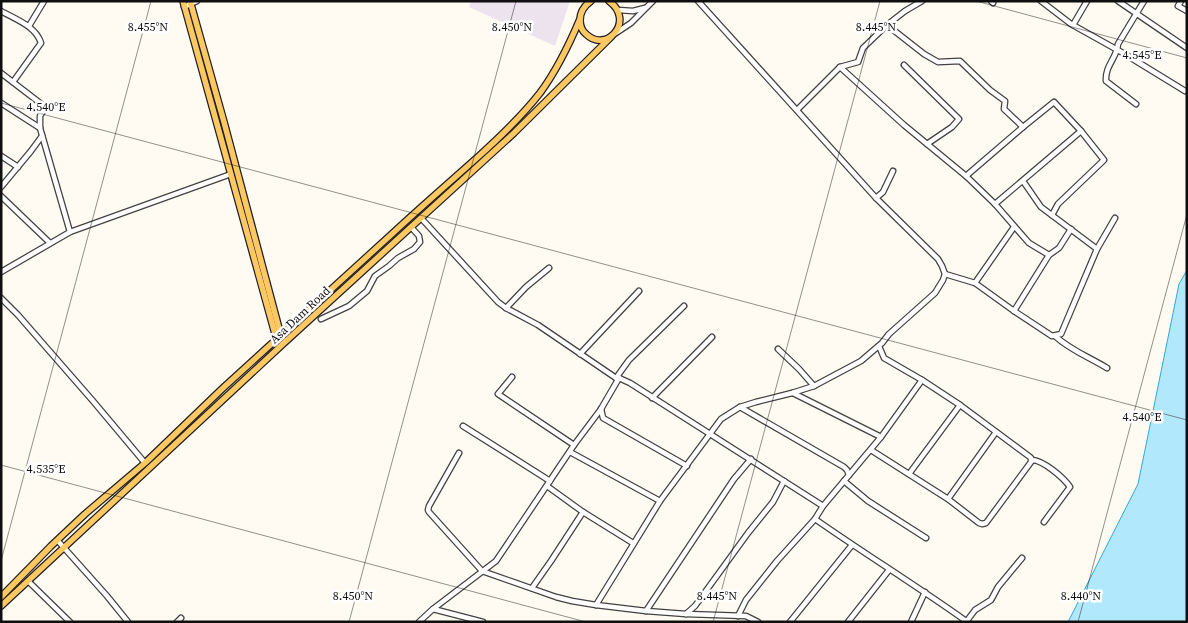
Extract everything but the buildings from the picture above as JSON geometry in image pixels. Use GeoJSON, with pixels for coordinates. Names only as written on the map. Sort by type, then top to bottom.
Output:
{"type":"FeatureCollection","features":[{"type":"Feature","properties":{"kind":"main road","name":"Asa Dam Road"},"geometry":{"type":"LineString","coordinates":[[1,597],[85,514],[145,463],[293,324],[502,135],[533,102],[560,62],[580,18],[584,1]]}},
{"type":"Feature","properties":{"kind":"main road"},"geometry":{"type":"LineString","coordinates":[[581,11],[591,1]]}},
{"type":"Feature","properties":{"kind":"main road"},"geometry":{"type":"LineString","coordinates":[[192,2],[224,122],[274,329],[282,345]]}},
{"type":"Feature","properties":{"kind":"main road"},"geometry":{"type":"LineString","coordinates":[[184,4],[231,174],[278,322],[279,338]]}},
{"type":"Feature","properties":{"kind":"main road"},"geometry":{"type":"LineString","coordinates":[[580,18],[582,29],[590,37],[601,40],[613,35],[618,28],[620,16],[614,4]]}},
{"type":"Feature","properties":{"kind":"main road","name":"Asa Dam Road"},"geometry":{"type":"LineString","coordinates":[[1,606],[514,133],[613,35]]}},
{"type":"Feature","properties":{"kind":"main road"},"geometry":{"type":"LineString","coordinates":[[445,187],[450,192]]}},
{"type":"Feature","properties":{"kind":"main road"},"geometry":{"type":"LineString","coordinates":[[278,322],[283,325],[293,324]]}},
{"type":"Feature","properties":{"kind":"main road"},"geometry":{"type":"LineString","coordinates":[[268,348],[274,329]]}},
{"type":"Feature","properties":{"kind":"street"},"geometry":{"type":"LineString","coordinates":[[29,26],[44,1]]}},
{"type":"Feature","properties":{"kind":"street"},"geometry":{"type":"LineString","coordinates":[[613,35],[631,23],[653,1]]}},
{"type":"Feature","properties":{"kind":"street"},"geometry":{"type":"LineString","coordinates":[[596,605],[660,501],[721,419],[740,407],[814,386],[860,361],[879,346],[889,334],[935,293],[945,274],[938,260],[876,198],[698,1]]}},
{"type":"Feature","properties":{"kind":"street"},"geometry":{"type":"LineString","coordinates":[[796,110],[840,67],[858,62],[863,48],[887,25],[922,1]]}},
{"type":"Feature","properties":{"kind":"street"},"geometry":{"type":"LineString","coordinates":[[1041,1],[1073,25],[1185,91]]}},
{"type":"Feature","properties":{"kind":"street"},"geometry":{"type":"LineString","coordinates":[[1073,25],[1087,1]]}},
{"type":"Feature","properties":{"kind":"street"},"geometry":{"type":"LineString","coordinates":[[1118,1],[1187,48]]}},
{"type":"Feature","properties":{"kind":"street"},"geometry":{"type":"LineString","coordinates":[[1136,104],[1106,81],[1105,73],[1118,50],[1118,44],[1144,1]]}},
{"type":"Feature","properties":{"kind":"street"},"geometry":{"type":"LineString","coordinates":[[1181,1],[1178,6],[1187,11]]}},
{"type":"Feature","properties":{"kind":"street"},"geometry":{"type":"LineString","coordinates":[[184,4],[192,2]]}},
{"type":"Feature","properties":{"kind":"street"},"geometry":{"type":"LineString","coordinates":[[614,4],[638,11],[646,8]]}},
{"type":"Feature","properties":{"kind":"street"},"geometry":{"type":"LineString","coordinates":[[1,11],[29,26],[40,38],[41,43],[13,82]]}},
{"type":"Feature","properties":{"kind":"street"},"geometry":{"type":"LineString","coordinates":[[887,25],[924,54],[938,62],[960,61],[1005,102],[1004,109],[1023,127]]}},
{"type":"Feature","properties":{"kind":"street"},"geometry":{"type":"LineString","coordinates":[[904,65],[959,119],[952,127],[927,144]]}},
{"type":"Feature","properties":{"kind":"street"},"geometry":{"type":"LineString","coordinates":[[840,67],[904,125],[966,176],[995,204],[1029,242],[1048,255]]}},
{"type":"Feature","properties":{"kind":"street"},"geometry":{"type":"LineString","coordinates":[[1,72],[44,106],[40,118],[40,128],[70,232]]}},
{"type":"Feature","properties":{"kind":"street"},"geometry":{"type":"LineString","coordinates":[[966,176],[1054,102],[1081,131],[1104,160],[1058,204],[1052,215]]}},
{"type":"Feature","properties":{"kind":"street"},"geometry":{"type":"LineString","coordinates":[[1,103],[40,128]]}},
{"type":"Feature","properties":{"kind":"street"},"geometry":{"type":"LineString","coordinates":[[995,204],[1081,131]]}},
{"type":"Feature","properties":{"kind":"street"},"geometry":{"type":"LineString","coordinates":[[1,187],[42,136]]}},
{"type":"Feature","properties":{"kind":"street"},"geometry":{"type":"LineString","coordinates":[[1,156],[18,167]]}},
{"type":"Feature","properties":{"kind":"street"},"geometry":{"type":"LineString","coordinates":[[876,198],[883,192],[893,171]]}},
{"type":"Feature","properties":{"kind":"street"},"geometry":{"type":"LineString","coordinates":[[1,272],[70,232],[231,174]]}},
{"type":"Feature","properties":{"kind":"street"},"geometry":{"type":"LineString","coordinates":[[1023,181],[1041,207],[1097,249]]}},
{"type":"Feature","properties":{"kind":"street"},"geometry":{"type":"LineString","coordinates":[[1,196],[50,243]]}},
{"type":"Feature","properties":{"kind":"street"},"geometry":{"type":"LineString","coordinates":[[421,218],[492,296],[506,308],[538,325],[580,354],[618,378],[630,383],[823,506]]}},
{"type":"Feature","properties":{"kind":"street"},"geometry":{"type":"LineString","coordinates":[[1055,336],[1061,334],[1097,249],[1115,218]]}},
{"type":"Feature","properties":{"kind":"street"},"geometry":{"type":"LineString","coordinates":[[321,319],[349,306],[367,290],[375,276],[398,258],[414,249],[420,242],[419,236],[411,227]]}},
{"type":"Feature","properties":{"kind":"street"},"geometry":{"type":"LineString","coordinates":[[975,283],[1014,227]]}},
{"type":"Feature","properties":{"kind":"street"},"geometry":{"type":"LineString","coordinates":[[1014,311],[1048,255],[1058,248],[1071,229]]}},
{"type":"Feature","properties":{"kind":"street"},"geometry":{"type":"LineString","coordinates":[[506,308],[526,287],[550,268]]}},
{"type":"Feature","properties":{"kind":"street"},"geometry":{"type":"LineString","coordinates":[[945,274],[975,283],[1052,336],[1055,336],[1063,343],[1107,368]]}},
{"type":"Feature","properties":{"kind":"street"},"geometry":{"type":"LineString","coordinates":[[580,354],[639,291]]}},
{"type":"Feature","properties":{"kind":"street"},"geometry":{"type":"LineString","coordinates":[[1,298],[93,400],[145,463]]}},
{"type":"Feature","properties":{"kind":"street"},"geometry":{"type":"LineString","coordinates":[[419,622],[496,561],[574,445],[602,409],[629,360],[684,306]]}},
{"type":"Feature","properties":{"kind":"street"},"geometry":{"type":"LineString","coordinates":[[652,398],[712,337]]}},
{"type":"Feature","properties":{"kind":"street"},"geometry":{"type":"LineString","coordinates":[[879,346],[884,358],[960,404],[1032,460],[1044,464],[1065,480],[1070,488],[1044,522]]}},
{"type":"Feature","properties":{"kind":"street"},"geometry":{"type":"LineString","coordinates":[[778,350],[799,368],[814,386]]}},
{"type":"Feature","properties":{"kind":"street"},"geometry":{"type":"LineString","coordinates":[[512,377],[498,394],[574,445]]}},
{"type":"Feature","properties":{"kind":"street"},"geometry":{"type":"LineString","coordinates":[[738,616],[746,600],[871,450],[922,380]]}},
{"type":"Feature","properties":{"kind":"street"},"geometry":{"type":"LineString","coordinates":[[792,393],[881,437]]}},
{"type":"Feature","properties":{"kind":"street"},"geometry":{"type":"LineString","coordinates":[[909,474],[960,404]]}},
{"type":"Feature","properties":{"kind":"street"},"geometry":{"type":"LineString","coordinates":[[740,407],[844,467],[849,475]]}},
{"type":"Feature","properties":{"kind":"street"},"geometry":{"type":"LineString","coordinates":[[602,409],[603,418],[687,466]]}},
{"type":"Feature","properties":{"kind":"street"},"geometry":{"type":"LineString","coordinates":[[463,426],[548,483],[583,512],[633,543]]}},
{"type":"Feature","properties":{"kind":"street"},"geometry":{"type":"LineString","coordinates":[[948,499],[996,432]]}},
{"type":"Feature","properties":{"kind":"street"},"geometry":{"type":"LineString","coordinates":[[871,450],[948,499],[979,523],[984,524],[1032,460]]}},
{"type":"Feature","properties":{"kind":"street"},"geometry":{"type":"LineString","coordinates":[[570,452],[660,501]]}},
{"type":"Feature","properties":{"kind":"street"},"geometry":{"type":"LineString","coordinates":[[460,453],[428,510],[482,571],[572,601],[646,611],[746,616],[758,622]]}},
{"type":"Feature","properties":{"kind":"street"},"geometry":{"type":"LineString","coordinates":[[646,611],[750,459]]}},
{"type":"Feature","properties":{"kind":"street"},"geometry":{"type":"LineString","coordinates":[[686,614],[695,606],[773,502],[784,481]]}},
{"type":"Feature","properties":{"kind":"street"},"geometry":{"type":"LineString","coordinates":[[844,481],[868,501],[926,538]]}},
{"type":"Feature","properties":{"kind":"street"},"geometry":{"type":"LineString","coordinates":[[532,588],[583,512]]}},
{"type":"Feature","properties":{"kind":"street"},"geometry":{"type":"LineString","coordinates":[[816,518],[852,545],[966,621],[976,610],[991,600],[1002,582],[1022,558]]}},
{"type":"Feature","properties":{"kind":"street"},"geometry":{"type":"LineString","coordinates":[[58,540],[128,622]]}},
{"type":"Feature","properties":{"kind":"street"},"geometry":{"type":"LineString","coordinates":[[790,622],[852,545]]}},
{"type":"Feature","properties":{"kind":"street"},"geometry":{"type":"LineString","coordinates":[[848,622],[889,570]]}},
{"type":"Feature","properties":{"kind":"street"},"geometry":{"type":"LineString","coordinates":[[28,581],[70,622]]}},
{"type":"Feature","properties":{"kind":"street"},"geometry":{"type":"LineString","coordinates":[[911,622],[925,592]]}},
{"type":"Feature","properties":{"kind":"street"},"geometry":{"type":"LineString","coordinates":[[695,606],[696,615]]}},
{"type":"Feature","properties":{"kind":"street"},"geometry":{"type":"LineString","coordinates":[[433,609],[483,622]]}},
{"type":"Feature","properties":{"kind":"street"},"geometry":{"type":"LineString","coordinates":[[703,622],[705,615]]}},
{"type":"Feature","properties":{"kind":"street"},"geometry":{"type":"LineString","coordinates":[[727,622],[728,615]]}},
{"type":"Feature","properties":{"kind":"shaded area"},"geometry":{"type":"Polygon","coordinates":[[[471,1],[570,1],[555,46],[469,7],[471,1]]]}},
{"type":"Feature","properties":{"kind":"water"},"geometry":{"type":"Polygon","coordinates":[[[1187,270],[1187,622],[1068,622],[1138,484],[1179,284],[1187,270]]]}}]}
